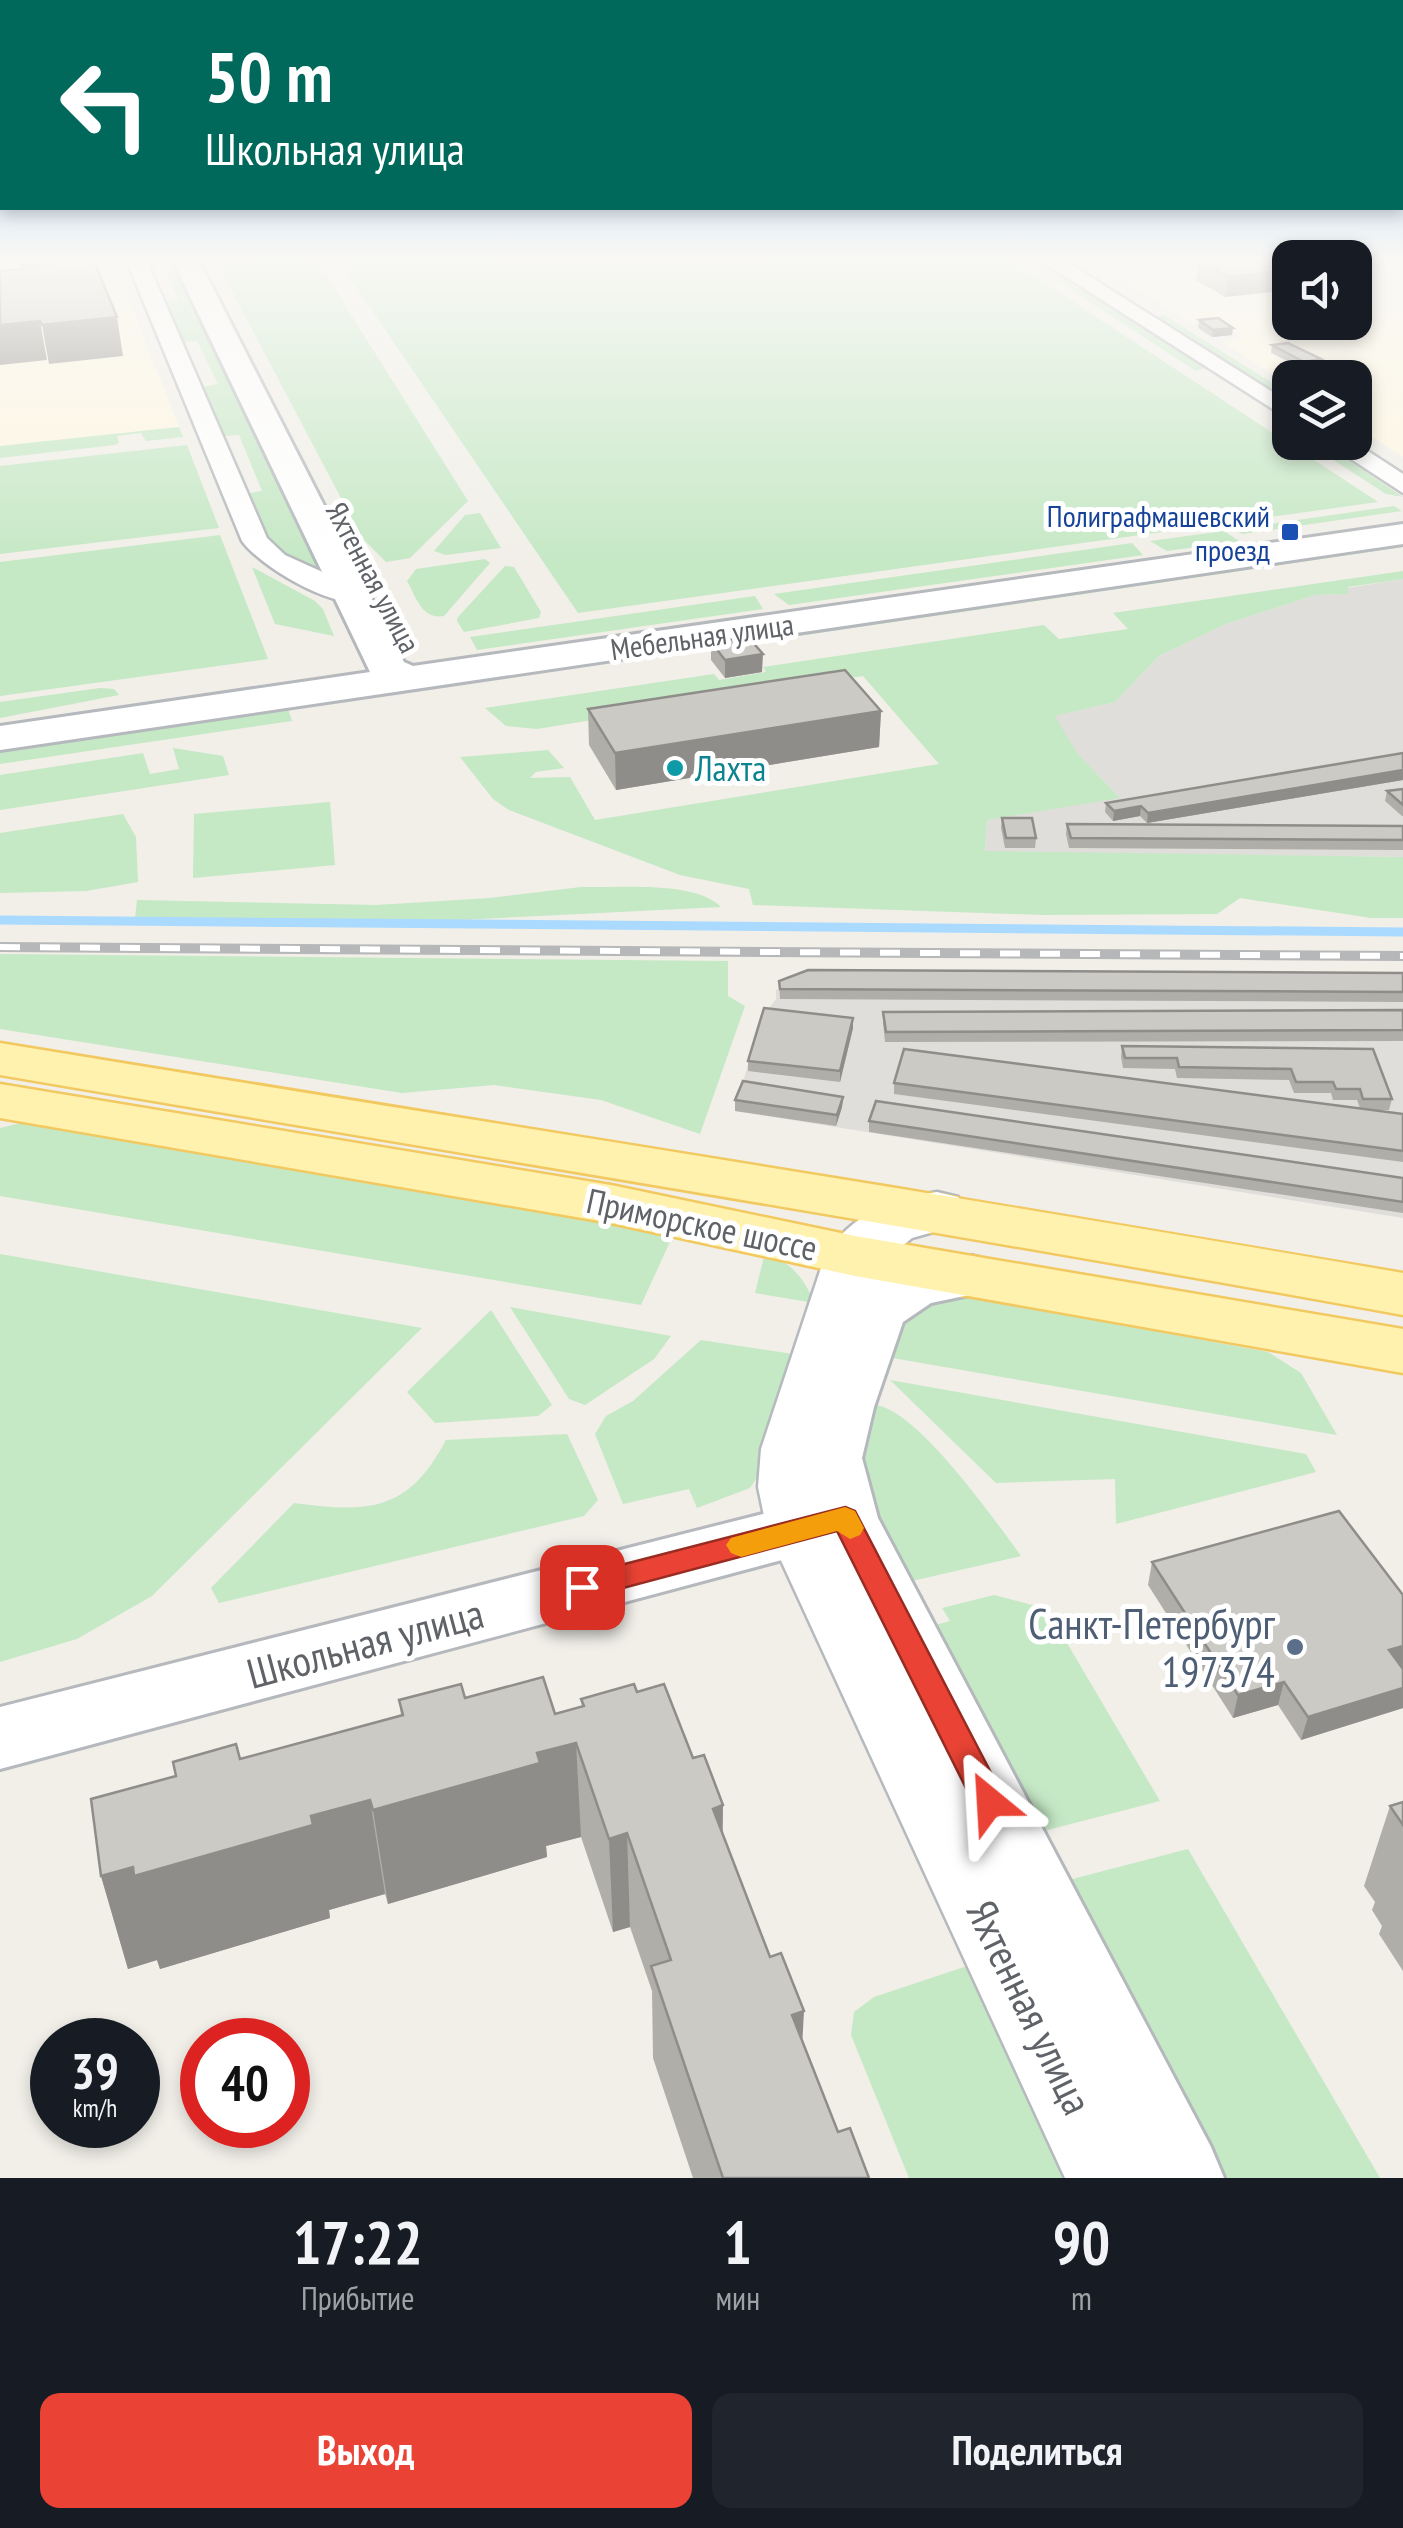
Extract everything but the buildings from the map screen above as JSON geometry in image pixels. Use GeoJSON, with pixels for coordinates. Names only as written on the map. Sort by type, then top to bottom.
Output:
{"type":"FeatureCollection","features":[{"type":"Feature","properties":{"kind":"main road","name":"Приморское шоссе"},"geometry":{"type":"LineString","coordinates":[[0,1059],[936,1211],[1403,1294]]}},
{"type":"Feature","properties":{"kind":"main road","name":"Приморское шоссе"},"geometry":{"type":"LineString","coordinates":[[0,1101],[611,1204],[855,1256],[1403,1351]]}},
{"type":"Feature","properties":{"kind":"main road"},"geometry":{"type":"LineString","coordinates":[[855,1256],[874,1232],[911,1215],[936,1211]]}},
{"type":"Feature","properties":{"kind":"main road","name":"Яхтенная улица"},"geometry":{"type":"LineString","coordinates":[[855,1256],[795,1449],[792,1486],[823,1524],[1113,2178]]}},
{"type":"Feature","properties":{"kind":"street"},"geometry":{"type":"LineString","coordinates":[[179,361],[255,541],[275,561],[350,596]]}},
{"type":"Feature","properties":{"kind":"street","name":"Яхтенная улица"},"geometry":{"type":"LineString","coordinates":[[234,361],[350,596],[406,671]]}},
{"type":"Feature","properties":{"kind":"street","name":"Яхтенная улица"},"geometry":{"type":"LineString","coordinates":[[257,361],[406,671]]}},
{"type":"Feature","properties":{"kind":"street"},"geometry":{"type":"LineString","coordinates":[[1208,361],[1272,402]]}},
{"type":"Feature","properties":{"kind":"street"},"geometry":{"type":"LineString","coordinates":[[1365,460],[1403,484]]}},
{"type":"Feature","properties":{"kind":"street","name":"Мебельная улица"},"geometry":{"type":"LineString","coordinates":[[0,738],[406,671],[1403,523]]}},
{"type":"Feature","properties":{"kind":"street","name":"Мебельная улица"},"geometry":{"type":"LineString","coordinates":[[0,726],[1403,534]]}},
{"type":"Feature","properties":{"kind":"street","name":"Яхтенная улица"},"geometry":{"type":"LineString","coordinates":[[972,1276],[932,1281],[907,1290],[879,1310],[868,1331],[830,1452],[832,1485],[823,1524],[1180,2178]]}},
{"type":"Feature","properties":{"kind":"street","name":"Школьная улица"},"geometry":{"type":"LineString","coordinates":[[0,1738],[823,1524]]}},
{"type":"Feature","properties":{"kind":"shaded area"},"geometry":{"type":"Polygon","coordinates":[[[0,361],[153,361],[179,427],[0,446],[0,361]]]}},
{"type":"Feature","properties":{"kind":"shaded area"},"geometry":{"type":"Polygon","coordinates":[[[1251,361],[1272,361],[1272,374],[1251,361]]]}},
{"type":"Feature","properties":{"kind":"shaded area"},"geometry":{"type":"Polygon","coordinates":[[[1372,361],[1403,361],[1403,457],[1372,437],[1372,361]]]}},
{"type":"Feature","properties":{"kind":"shaded area"},"geometry":{"type":"Polygon","coordinates":[[[1403,579],[1403,857],[985,852],[987,820],[1119,797],[1077,753],[1054,716],[1115,702],[1159,656],[1226,624],[1315,595],[1346,594],[1347,588],[1403,579]]]}},
{"type":"Feature","properties":{"kind":"shaded area"},"geometry":{"type":"Polygon","coordinates":[[[806,979],[1403,981],[1403,1218],[735,1111],[761,1018],[776,999],[776,990],[806,979]]]}},
{"type":"Feature","properties":{"kind":"green space"},"geometry":{"type":"Polygon","coordinates":[[[207,361],[221,361],[317,566],[292,561],[266,530],[249,493],[262,491],[239,435],[223,436],[202,387],[218,384],[207,361]]]}},
{"type":"Feature","properties":{"kind":"green space"},"geometry":{"type":"Polygon","coordinates":[[[269,361],[380,361],[468,501],[410,558],[386,562],[362,538],[269,361]]]}},
{"type":"Feature","properties":{"kind":"green space"},"geometry":{"type":"Polygon","coordinates":[[[406,361],[1163,361],[1272,432],[1272,460],[1314,460],[1378,502],[578,613],[406,361]]]}},
{"type":"Feature","properties":{"kind":"green space"},"geometry":{"type":"Polygon","coordinates":[[[1180,361],[1195,361],[1206,368],[1196,371],[1180,361]]]}},
{"type":"Feature","properties":{"kind":"green space"},"geometry":{"type":"Polygon","coordinates":[[[1223,361],[1237,361],[1272,383],[1272,392],[1223,361]]]}},
{"type":"Feature","properties":{"kind":"green space"},"geometry":{"type":"Polygon","coordinates":[[[179,427],[183,437],[146,441],[141,433],[117,436],[119,443],[115,445],[0,458],[0,446],[179,427]]]}},
{"type":"Feature","properties":{"kind":"green space"},"geometry":{"type":"Polygon","coordinates":[[[187,445],[219,528],[0,554],[0,466],[187,445]]]}},
{"type":"Feature","properties":{"kind":"green space"},"geometry":{"type":"Polygon","coordinates":[[[1333,460],[1348,460],[1403,497],[1386,494],[1333,460]]]}},
{"type":"Feature","properties":{"kind":"green space"},"geometry":{"type":"Polygon","coordinates":[[[1394,506],[1402,511],[1242,534],[1235,529],[1394,506]]]}},
{"type":"Feature","properties":{"kind":"green space"},"geometry":{"type":"Polygon","coordinates":[[[480,513],[501,548],[446,555],[434,551],[465,515],[480,513]]]}},
{"type":"Feature","properties":{"kind":"green space"},"geometry":{"type":"Polygon","coordinates":[[[1224,531],[1239,541],[1167,551],[1150,541],[1224,531]]]}},
{"type":"Feature","properties":{"kind":"green space"},"geometry":{"type":"Polygon","coordinates":[[[220,535],[268,659],[0,696],[0,562],[220,535]]]}},
{"type":"Feature","properties":{"kind":"green space"},"geometry":{"type":"Polygon","coordinates":[[[1132,543],[1143,555],[789,605],[774,594],[1132,543]]]}},
{"type":"Feature","properties":{"kind":"green space"},"geometry":{"type":"Polygon","coordinates":[[[1403,543],[1403,547],[696,651],[693,646],[1403,543]]]}},
{"type":"Feature","properties":{"kind":"green space"},"geometry":{"type":"Polygon","coordinates":[[[485,559],[490,563],[444,616],[425,611],[407,581],[416,569],[485,559]]]}},
{"type":"Feature","properties":{"kind":"green space"},"geometry":{"type":"Polygon","coordinates":[[[505,566],[514,567],[541,612],[539,618],[464,632],[458,617],[505,566]]]}},
{"type":"Feature","properties":{"kind":"green space"},"geometry":{"type":"Polygon","coordinates":[[[252,567],[315,601],[323,609],[334,636],[275,624],[252,567]]]}},
{"type":"Feature","properties":{"kind":"green space"},"geometry":{"type":"Polygon","coordinates":[[[1403,571],[1403,579],[1348,587],[1347,594],[1315,595],[1226,624],[1159,656],[1115,702],[1055,716],[1077,753],[1120,798],[987,820],[985,851],[1403,857],[1403,918],[1371,918],[1240,898],[1217,914],[1043,915],[753,905],[749,889],[680,875],[509,810],[493,799],[460,757],[548,750],[564,768],[536,772],[530,778],[570,777],[595,820],[939,764],[863,676],[537,729],[506,726],[485,708],[714,674],[719,680],[766,672],[763,667],[1044,625],[1059,639],[1128,629],[1113,613],[1403,571]]]}},
{"type":"Feature","properties":{"kind":"green space"},"geometry":{"type":"Polygon","coordinates":[[[755,596],[763,609],[477,650],[470,637],[755,596]]]}},
{"type":"Feature","properties":{"kind":"green space"},"geometry":{"type":"Polygon","coordinates":[[[114,689],[119,695],[0,718],[0,702],[114,689]]]}},
{"type":"Feature","properties":{"kind":"green space"},"geometry":{"type":"Polygon","coordinates":[[[287,706],[292,721],[0,764],[0,748],[287,706]]]}},
{"type":"Feature","properties":{"kind":"green space"},"geometry":{"type":"Polygon","coordinates":[[[173,748],[223,756],[229,775],[0,810],[0,775],[143,753],[150,774],[179,769],[173,748]]]}},
{"type":"Feature","properties":{"kind":"green space"},"geometry":{"type":"Polygon","coordinates":[[[330,802],[335,865],[193,878],[194,814],[330,802]]]}},
{"type":"Feature","properties":{"kind":"green space"},"geometry":{"type":"Polygon","coordinates":[[[123,814],[136,837],[138,882],[86,891],[0,893],[0,833],[123,814]]]}},
{"type":"Feature","properties":{"kind":"green space"},"geometry":{"type":"Polygon","coordinates":[[[581,887],[675,889],[709,898],[721,907],[460,920],[135,918],[137,900],[376,905],[581,887]]]}},
{"type":"Feature","properties":{"kind":"green space"},"geometry":{"type":"Polygon","coordinates":[[[0,954],[728,961],[728,996],[745,1006],[700,1134],[601,1100],[494,1085],[402,1093],[0,1029],[0,954]]]}},
{"type":"Feature","properties":{"kind":"green space"},"geometry":{"type":"Polygon","coordinates":[[[29,1121],[674,1233],[641,1305],[0,1196],[0,1128],[29,1121]]]}},
{"type":"Feature","properties":{"kind":"green space"},"geometry":{"type":"Polygon","coordinates":[[[765,1253],[796,1272],[815,1303],[755,1293],[765,1253]]]}},
{"type":"Feature","properties":{"kind":"green space"},"geometry":{"type":"Polygon","coordinates":[[[0,1254],[422,1328],[152,1596],[77,1639],[0,1662],[0,1254]]]}},
{"type":"Feature","properties":{"kind":"green space"},"geometry":{"type":"Polygon","coordinates":[[[965,1296],[1268,1352],[1301,1373],[1337,1435],[881,1356],[893,1322],[935,1298],[965,1296]]]}},
{"type":"Feature","properties":{"kind":"green space"},"geometry":{"type":"Polygon","coordinates":[[[510,1307],[671,1336],[654,1359],[585,1405],[569,1399],[510,1307]]]}},
{"type":"Feature","properties":{"kind":"green space"},"geometry":{"type":"Polygon","coordinates":[[[491,1310],[552,1405],[538,1416],[435,1423],[407,1392],[491,1310]]]}},
{"type":"Feature","properties":{"kind":"green space"},"geometry":{"type":"Polygon","coordinates":[[[701,1340],[799,1355],[760,1473],[750,1488],[697,1508],[689,1489],[623,1504],[595,1434],[606,1416],[633,1401],[701,1340]]]}},
{"type":"Feature","properties":{"kind":"green space"},"geometry":{"type":"Polygon","coordinates":[[[890,1380],[1306,1454],[1316,1472],[1116,1524],[1115,1479],[996,1483],[890,1380]]]}},
{"type":"Feature","properties":{"kind":"green space"},"geometry":{"type":"Polygon","coordinates":[[[876,1405],[913,1426],[933,1446],[1021,1556],[912,1581],[864,1485],[860,1445],[876,1405]]]}},
{"type":"Feature","properties":{"kind":"green space"},"geometry":{"type":"Polygon","coordinates":[[[567,1434],[598,1500],[584,1516],[219,1603],[211,1588],[294,1503],[344,1508],[384,1502],[417,1482],[446,1440],[567,1434]]]}},
{"type":"Feature","properties":{"kind":"green space"},"geometry":{"type":"Polygon","coordinates":[[[994,1595],[1047,1609],[1160,1801],[1036,1833],[928,1627],[950,1621],[942,1608],[994,1595]]]}},
{"type":"Feature","properties":{"kind":"green space"},"geometry":{"type":"Polygon","coordinates":[[[1188,1849],[1380,2178],[1216,2178],[1061,1882],[1188,1849]]]}},
{"type":"Feature","properties":{"kind":"green space"},"geometry":{"type":"Polygon","coordinates":[[[976,1963],[1077,2178],[909,2178],[851,2035],[854,2012],[874,1997],[976,1963]]]}},
{"type":"Feature","properties":{"kind":"waterway"},"geometry":{"type":"LineString","coordinates":[[0,920],[1403,932]]}},
{"type":"Feature","properties":{"kind":"railway"},"geometry":{"type":"LineString","coordinates":[[0,947],[1403,956]]}},
{"type":"Feature","properties":{"kind":"slow traffic"},"geometry":{"type":"LineString","coordinates":[[741,1545],[845,1518],[850,1528]]}},
{"type":"Feature","properties":{"kind":"place","name":"Полиграфмашевский проезд"},"geometry":{"type":"Point","coordinates":[1290,532]}},
{"type":"Feature","properties":{"kind":"place","name":"Лахта"},"geometry":{"type":"Point","coordinates":[675,768]}},
{"type":"Feature","properties":{"kind":"place","name":"Санкт-Петербург 197374"},"geometry":{"type":"Point","coordinates":[1295,1647]}},
{"type":"Feature","properties":{"kind":"route"},"geometry":{"type":"LineString","coordinates":[[582,1587],[845,1518],[990,1802]]}}]}
